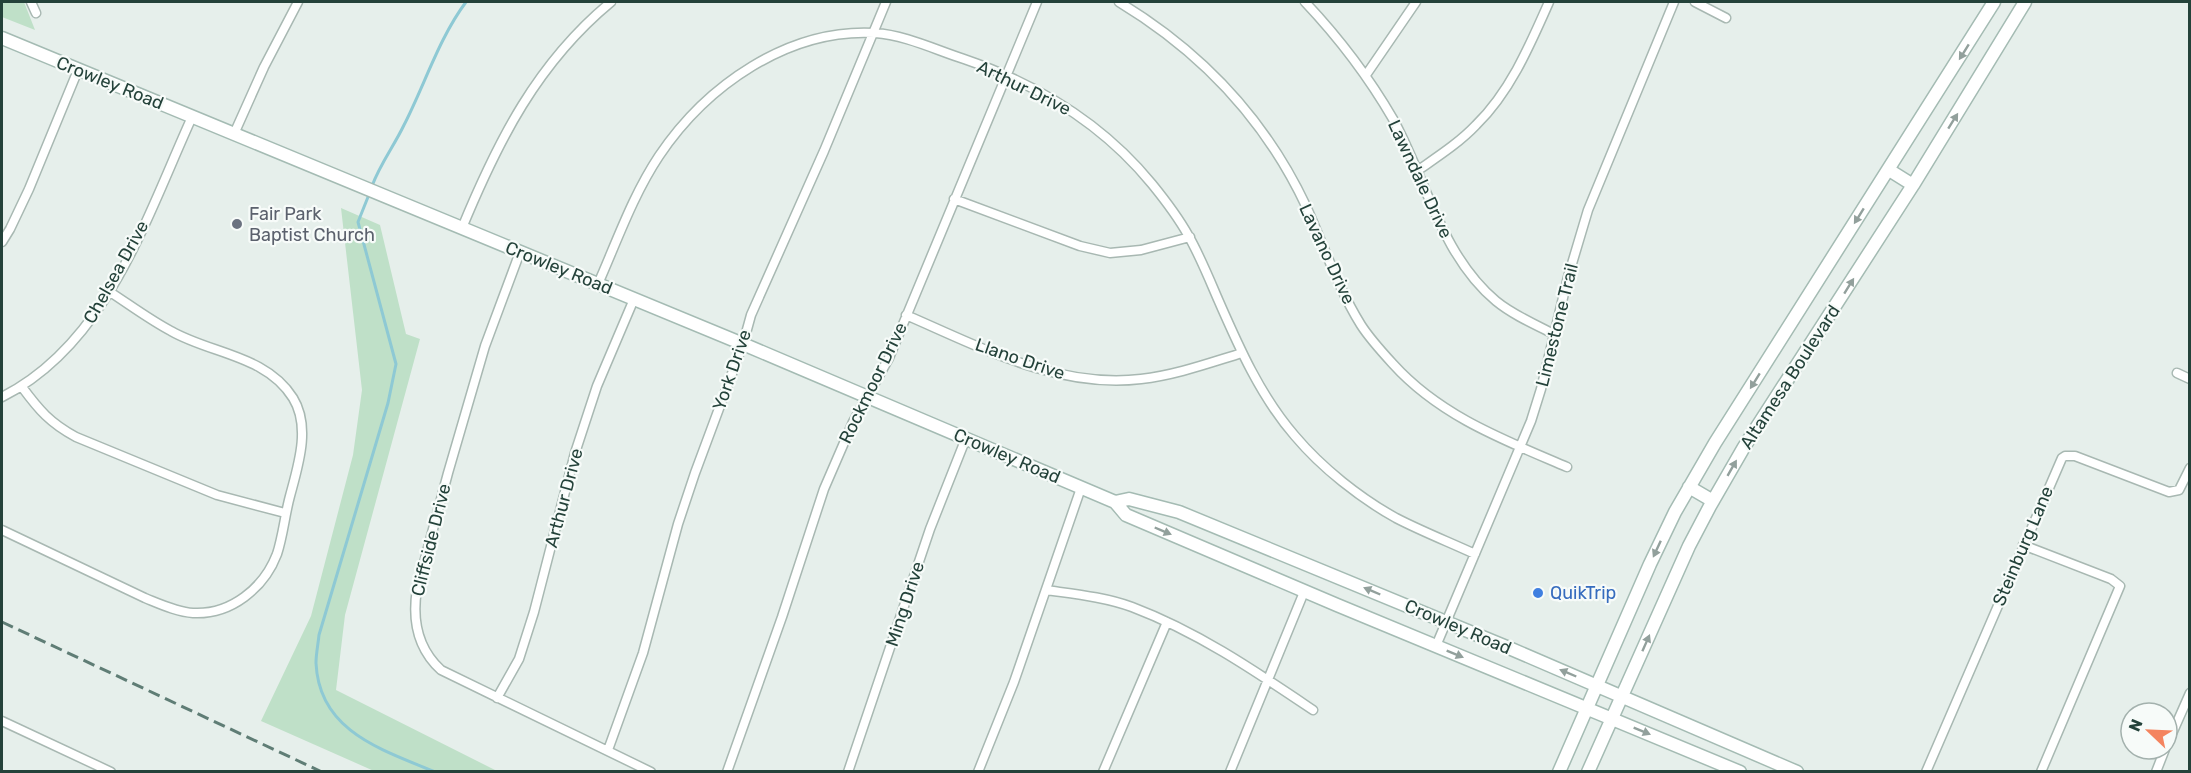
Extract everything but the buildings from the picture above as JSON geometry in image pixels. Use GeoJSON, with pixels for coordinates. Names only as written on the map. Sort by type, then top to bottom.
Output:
{"type":"FeatureCollection","features":[{"type":"Feature","properties":{"kind":"main road","name":"Altamesa Boulevard"},"geometry":{"type":"LineString","coordinates":[[1559,771],[1650,564],[1689,487],[1994,2]]}},
{"type":"Feature","properties":{"kind":"main road","name":"Altamesa Boulevard"},"geometry":{"type":"LineString","coordinates":[[1588,771],[1689,546],[1713,501],[1744,447],[1913,185],[2025,2]]}},
{"type":"Feature","properties":{"kind":"main road","name":"Crowley Road"},"geometry":{"type":"LineString","coordinates":[[2,38],[966,438],[1115,502],[1126,516],[1304,592],[1740,771]]}},
{"type":"Feature","properties":{"kind":"main road"},"geometry":{"type":"LineString","coordinates":[[1889,170],[1913,185]]}},
{"type":"Feature","properties":{"kind":"main road"},"geometry":{"type":"LineString","coordinates":[[1689,487],[1713,501]]}},
{"type":"Feature","properties":{"kind":"main road","name":"Crowley Road"},"geometry":{"type":"LineString","coordinates":[[1115,502],[1129,499],[1179,512],[1597,685],[1797,771]]}},
{"type":"Feature","properties":{"kind":"street"},"geometry":{"type":"LineString","coordinates":[[31,2],[36,13]]}},
{"type":"Feature","properties":{"kind":"street"},"geometry":{"type":"LineString","coordinates":[[234,134],[264,67],[298,2]]}},
{"type":"Feature","properties":{"kind":"street"},"geometry":{"type":"LineString","coordinates":[[462,228],[485,172],[520,106],[554,59],[593,17],[611,2]]}},
{"type":"Feature","properties":{"kind":"street","name":"York Drive"},"geometry":{"type":"LineString","coordinates":[[608,750],[643,653],[678,524],[743,344],[751,315],[824,151],[886,2]]}},
{"type":"Feature","properties":{"kind":"street","name":"Rockmoor Drive"},"geometry":{"type":"LineString","coordinates":[[727,771],[782,617],[824,489],[853,422],[889,357],[1037,2]]}},
{"type":"Feature","properties":{"kind":"street","name":"Lavano Drive"},"geometry":{"type":"LineString","coordinates":[[1119,2],[1179,42],[1228,89],[1257,124],[1305,204],[1341,287],[1362,326],[1394,365],[1448,411],[1497,438],[1567,467]]}},
{"type":"Feature","properties":{"kind":"street","name":"Lawndale Drive"},"geometry":{"type":"LineString","coordinates":[[1305,2],[1334,33],[1366,75],[1394,120],[1454,250],[1473,277],[1497,302],[1556,335]]}},
{"type":"Feature","properties":{"kind":"street"},"geometry":{"type":"LineString","coordinates":[[1366,75],[1416,2]]}},
{"type":"Feature","properties":{"kind":"street"},"geometry":{"type":"LineString","coordinates":[[1417,171],[1476,126],[1487,113],[1515,71],[1549,2]]}},
{"type":"Feature","properties":{"kind":"street","name":"Limestone Trail"},"geometry":{"type":"LineString","coordinates":[[1436,646],[1521,448],[1541,389],[1556,335],[1568,277],[1588,210],[1674,2]]}},
{"type":"Feature","properties":{"kind":"street"},"geometry":{"type":"LineString","coordinates":[[1695,2],[1726,18]]}},
{"type":"Feature","properties":{"kind":"street","name":"Arthur Drive"},"geometry":{"type":"LineString","coordinates":[[598,284],[645,180],[670,141],[706,100],[751,67],[789,48],[827,36],[845,33],[874,33],[904,39],[1005,76],[1062,104],[1101,131],[1151,183],[1190,237],[1242,353],[1266,395],[1294,436],[1344,482],[1395,518],[1475,554]]}},
{"type":"Feature","properties":{"kind":"street"},"geometry":{"type":"LineString","coordinates":[[2,242],[29,189],[78,70]]}},
{"type":"Feature","properties":{"kind":"street","name":"Chelsea Drive"},"geometry":{"type":"LineString","coordinates":[[2,398],[22,387],[68,349],[96,315],[140,232],[192,117]]}},
{"type":"Feature","properties":{"kind":"street"},"geometry":{"type":"LineString","coordinates":[[954,199],[1080,246],[1110,253],[1141,250],[1190,237]]}},
{"type":"Feature","properties":{"kind":"street","name":"Cliffside Drive"},"geometry":{"type":"LineString","coordinates":[[519,252],[485,346],[448,473],[414,604],[415,625],[419,639],[434,663],[453,677],[651,771]]}},
{"type":"Feature","properties":{"kind":"street"},"geometry":{"type":"LineString","coordinates":[[2,530],[146,598],[192,613],[215,611],[245,598],[268,570],[277,553],[302,440],[300,417],[293,397],[268,372],[239,357],[173,332],[110,292]]}},
{"type":"Feature","properties":{"kind":"street","name":"Arthur Drive"},"geometry":{"type":"LineString","coordinates":[[497,698],[519,659],[586,420],[597,386],[634,299]]}},
{"type":"Feature","properties":{"kind":"street","name":"Llano Drive"},"geometry":{"type":"LineString","coordinates":[[906,315],[1026,365],[1072,377],[1140,379],[1179,373],[1242,353]]}},
{"type":"Feature","properties":{"kind":"street"},"geometry":{"type":"LineString","coordinates":[[2176,373],[2190,379]]}},
{"type":"Feature","properties":{"kind":"street"},"geometry":{"type":"LineString","coordinates":[[22,387],[39,410],[56,426],[76,436],[217,495],[285,513]]}},
{"type":"Feature","properties":{"kind":"street","name":"Ming Drive"},"geometry":{"type":"LineString","coordinates":[[848,771],[930,529],[966,438]]}},
{"type":"Feature","properties":{"kind":"street","name":"Steinburg Lane"},"geometry":{"type":"LineString","coordinates":[[1926,771],[2057,466],[2065,456],[2075,456],[2169,492],[2178,490],[2190,468]]}},
{"type":"Feature","properties":{"kind":"street"},"geometry":{"type":"LineString","coordinates":[[978,771],[1014,682],[1081,488]]}},
{"type":"Feature","properties":{"kind":"street"},"geometry":{"type":"LineString","coordinates":[[2023,545],[2111,579],[2120,586],[2041,771]]}},
{"type":"Feature","properties":{"kind":"street"},"geometry":{"type":"LineString","coordinates":[[1046,590],[1079,594],[1130,606],[1167,622],[1204,639],[1313,710]]}},
{"type":"Feature","properties":{"kind":"street"},"geometry":{"type":"LineString","coordinates":[[1230,771],[1304,592]]}},
{"type":"Feature","properties":{"kind":"street"},"geometry":{"type":"LineString","coordinates":[[1103,771],[1167,622]]}},
{"type":"Feature","properties":{"kind":"street"},"geometry":{"type":"LineString","coordinates":[[2179,718],[2190,693]]}},
{"type":"Feature","properties":{"kind":"street"},"geometry":{"type":"LineString","coordinates":[[2,720],[111,771]]}},
{"type":"Feature","properties":{"kind":"green space"},"geometry":{"type":"Polygon","coordinates":[[[2,2],[24,2],[35,30],[2,17],[2,2]]]}},
{"type":"Feature","properties":{"kind":"green space"},"geometry":{"type":"Polygon","coordinates":[[[341,208],[380,225],[406,334],[420,339],[345,615],[336,690],[497,771],[374,771],[261,721],[311,616],[353,455],[362,390],[341,208]]]}},
{"type":"Feature","properties":{"kind":"waterway"},"geometry":{"type":"LineString","coordinates":[[372,186],[412,109],[440,46],[466,2]]}},
{"type":"Feature","properties":{"kind":"waterway"},"geometry":{"type":"LineString","coordinates":[[370,192],[358,222],[396,364],[388,403],[319,635],[316,663],[320,687],[329,706],[341,722],[375,746],[435,772]]}},
{"type":"Feature","properties":{"kind":"railway"},"geometry":{"type":"LineString","coordinates":[[2,622],[322,772]]}},
{"type":"Feature","properties":{"kind":"place","name":"Fair Park Baptist Church"},"geometry":{"type":"Point","coordinates":[237,224]}},
{"type":"Feature","properties":{"kind":"place","name":"QuikTrip"},"geometry":{"type":"Point","coordinates":[1538,593]}}]}
